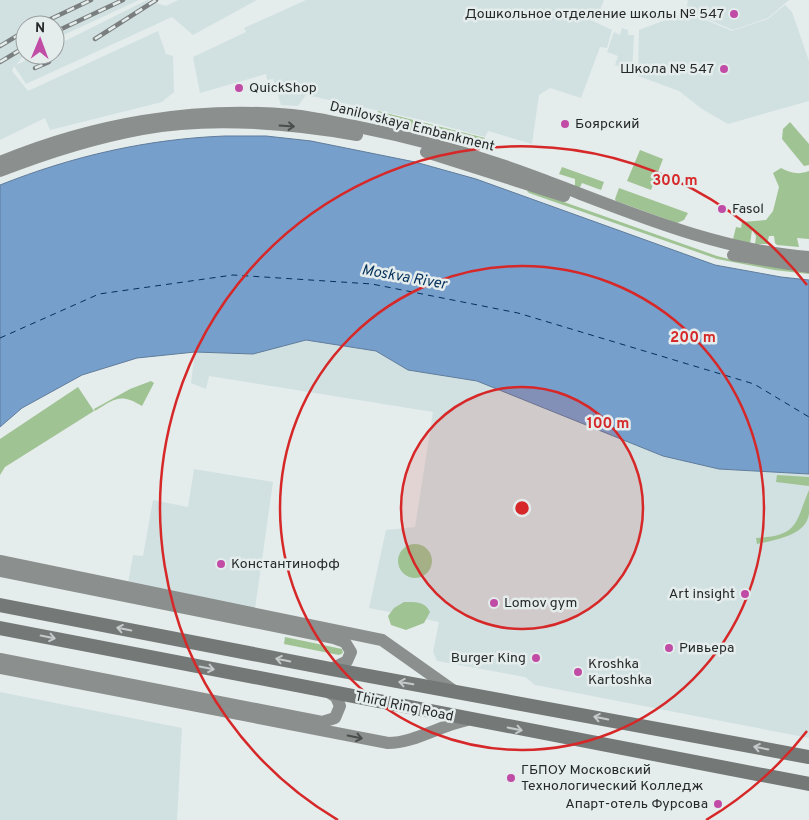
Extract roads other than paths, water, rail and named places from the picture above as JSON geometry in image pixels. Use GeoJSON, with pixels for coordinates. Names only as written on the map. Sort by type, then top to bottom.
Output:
{"type":"FeatureCollection","features":[{"type":"Feature","properties":{"kind":"main road","name":"Danilovskaya Embankment"},"geometry":{"type":"LineString","coordinates":[[0,162],[38,146],[84,133],[156,118],[210,114],[290,115],[315,118],[401,136],[519,170],[729,246],[770,254],[809,257]]}},
{"type":"Feature","properties":{"kind":"main road","name":"Danilovskaya Embankment"},"geometry":{"type":"LineString","coordinates":[[0,172],[64,148],[144,129],[217,123],[294,126],[360,136],[411,147],[524,182],[726,254],[809,267]]}},
{"type":"Feature","properties":{"kind":"main road"},"geometry":{"type":"LineString","coordinates":[[0,561],[382,640],[454,691]]}},
{"type":"Feature","properties":{"kind":"main road"},"geometry":{"type":"LineString","coordinates":[[0,571],[334,638],[345,642],[351,652],[348,661],[331,669]]}},
{"type":"Feature","properties":{"kind":"main road","name":"Third Ring Road"},"geometry":{"type":"LineString","coordinates":[[0,605],[331,669],[809,757]]}},
{"type":"Feature","properties":{"kind":"main road","name":"Third Ring Road"},"geometry":{"type":"LineString","coordinates":[[0,628],[468,720],[809,784]]}},
{"type":"Feature","properties":{"kind":"main road"},"geometry":{"type":"LineString","coordinates":[[0,658],[322,722],[335,718],[340,706],[336,696],[326,691]]}},
{"type":"Feature","properties":{"kind":"main road"},"geometry":{"type":"LineString","coordinates":[[0,668],[388,743],[404,742],[447,724],[468,720]]}},
{"type":"Feature","properties":{"kind":"water","name":"Moskva River"},"geometry":{"type":"Polygon","coordinates":[[[225,136],[266,136],[311,141],[415,162],[476,179],[715,265],[809,280],[809,474],[719,469],[663,456],[477,381],[408,370],[376,351],[306,340],[253,354],[195,352],[137,358],[82,375],[22,408],[0,427],[0,185],[55,166],[111,151],[167,141],[225,136]]]}},
{"type":"Feature","properties":{"kind":"railway"},"geometry":{"type":"LineString","coordinates":[[59,15],[91,0]]}},
{"type":"Feature","properties":{"kind":"railway"},"geometry":{"type":"LineString","coordinates":[[65,27],[123,0]]}},
{"type":"Feature","properties":{"kind":"railway"},"geometry":{"type":"LineString","coordinates":[[95,39],[156,0]]}},
{"type":"Feature","properties":{"kind":"railway"},"geometry":{"type":"LineString","coordinates":[[0,46],[15,37]]}},
{"type":"Feature","properties":{"kind":"railway"},"geometry":{"type":"LineString","coordinates":[[0,62],[15,53]]}},
{"type":"Feature","properties":{"kind":"railway"},"geometry":{"type":"LineString","coordinates":[[35,68],[42,65]]}},
{"type":"Feature","properties":{"kind":"place","name":"Дошкольное отделение школы № 547"},"geometry":{"type":"Point","coordinates":[734,14]}},
{"type":"Feature","properties":{"kind":"place","name":"Школа № 547"},"geometry":{"type":"Point","coordinates":[724,69]}},
{"type":"Feature","properties":{"kind":"place","name":"QuickShop"},"geometry":{"type":"Point","coordinates":[239,88]}},
{"type":"Feature","properties":{"kind":"place","name":"Боярский"},"geometry":{"type":"Point","coordinates":[565,124]}},
{"type":"Feature","properties":{"kind":"place","name":"Fasol"},"geometry":{"type":"Point","coordinates":[722,209]}},
{"type":"Feature","properties":{"kind":"place","name":"Константинофф"},"geometry":{"type":"Point","coordinates":[221,564]}},
{"type":"Feature","properties":{"kind":"place","name":"Art insight"},"geometry":{"type":"Point","coordinates":[745,594]}},
{"type":"Feature","properties":{"kind":"place","name":"Lomov gym"},"geometry":{"type":"Point","coordinates":[494,603]}},
{"type":"Feature","properties":{"kind":"place","name":"Ривьера"},"geometry":{"type":"Point","coordinates":[669,648]}},
{"type":"Feature","properties":{"kind":"place","name":"Burger King"},"geometry":{"type":"Point","coordinates":[536,658]}},
{"type":"Feature","properties":{"kind":"place","name":"Kroshka Kartoshka"},"geometry":{"type":"Point","coordinates":[578,672]}},
{"type":"Feature","properties":{"kind":"place","name":"ГБПОУ Московский Технологический Колледж"},"geometry":{"type":"Point","coordinates":[511,778]}},
{"type":"Feature","properties":{"kind":"place","name":"Апарт-отель Фурсова"},"geometry":{"type":"Point","coordinates":[718,804]}}]}
